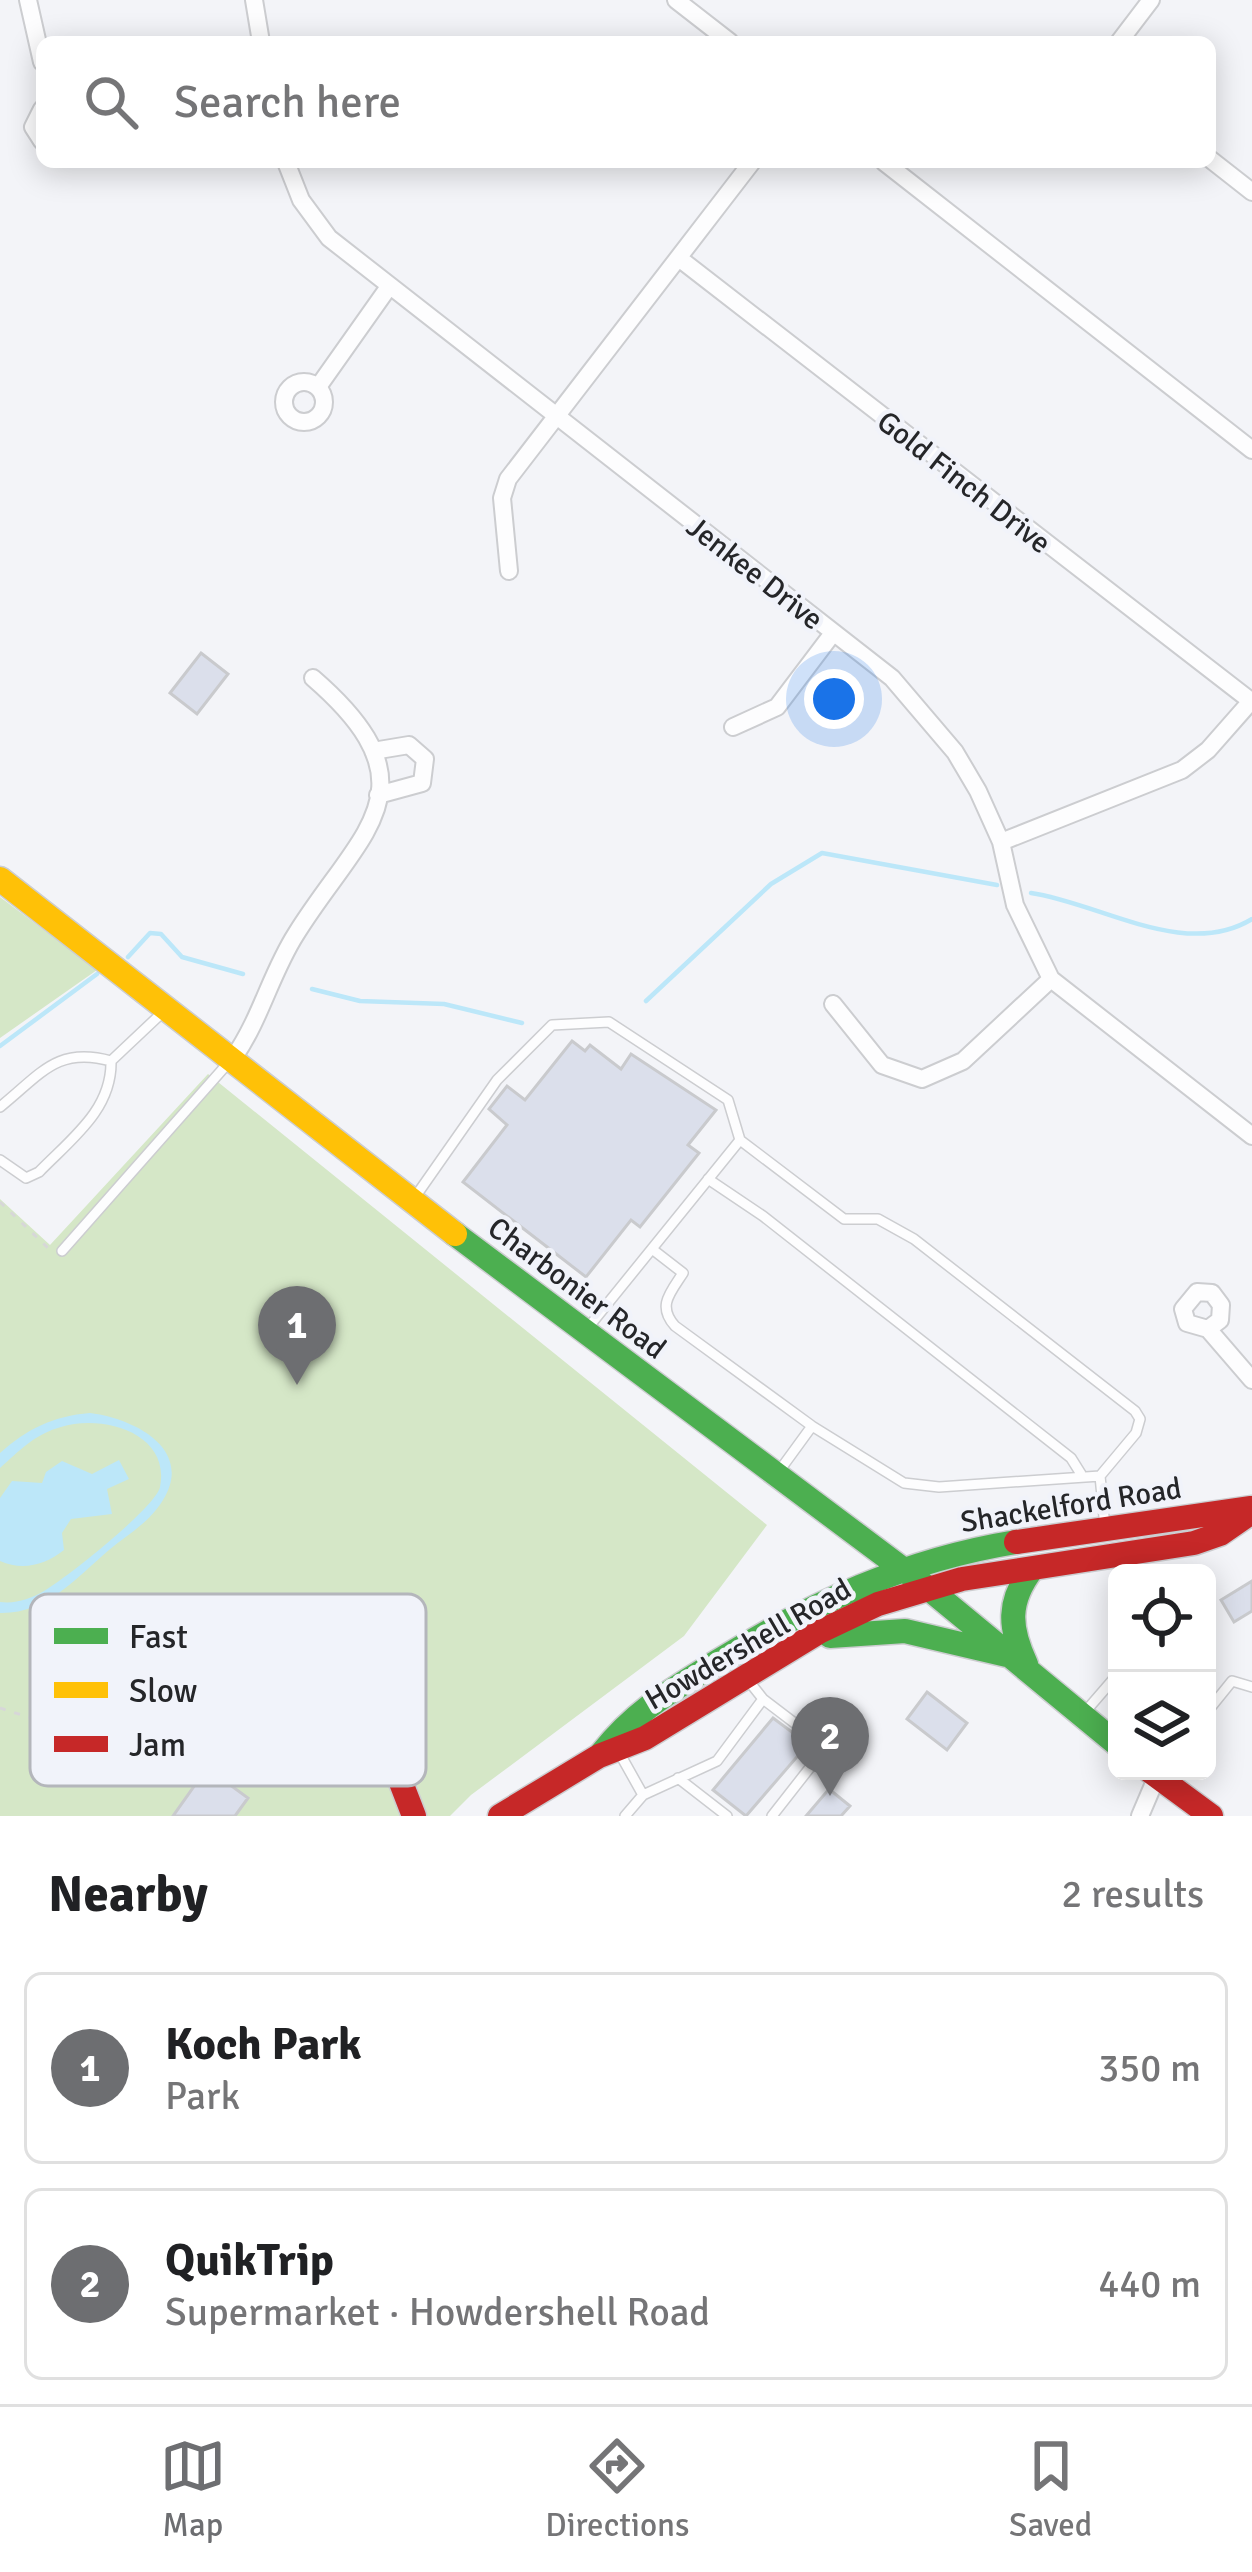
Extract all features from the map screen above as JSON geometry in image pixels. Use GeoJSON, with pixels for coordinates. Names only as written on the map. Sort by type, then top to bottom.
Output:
{"type":"FeatureCollection","features":[{"type":"Feature","properties":{"kind":"main road","name":"Charbonier Road"},"geometry":{"type":"LineString","coordinates":[[0,880],[584,1333],[928,1588],[1108,1737]]}},
{"type":"Feature","properties":{"kind":"main road","name":"Shackelford Road"},"geometry":{"type":"LineString","coordinates":[[900,1568],[988,1547],[1252,1510]]}},
{"type":"Feature","properties":{"kind":"main road","name":"Shackelford Road"},"geometry":{"type":"LineString","coordinates":[[928,1588],[1194,1543],[1220,1534],[1252,1510]]}},
{"type":"Feature","properties":{"kind":"main road","name":"Howdershell Road"},"geometry":{"type":"LineString","coordinates":[[608,1753],[632,1715],[802,1610],[900,1568]]}},
{"type":"Feature","properties":{"kind":"main road"},"geometry":{"type":"LineString","coordinates":[[1030,1672],[1008,1618],[1016,1587],[1032,1569]]}},
{"type":"Feature","properties":{"kind":"main road","name":"Howdershell Road"},"geometry":{"type":"LineString","coordinates":[[500,1816],[524,1808],[608,1753],[808,1639],[878,1604],[928,1588]]}},
{"type":"Feature","properties":{"kind":"main road"},"geometry":{"type":"LineString","coordinates":[[808,1639],[905,1631],[1006,1655]]}},
{"type":"Feature","properties":{"kind":"main road"},"geometry":{"type":"LineString","coordinates":[[1165,1780],[1211,1816]]}},
{"type":"Feature","properties":{"kind":"main road"},"geometry":{"type":"LineString","coordinates":[[402,1786],[414,1816]]}},
{"type":"Feature","properties":{"kind":"street"},"geometry":{"type":"LineString","coordinates":[[28,0],[36,36]]}},
{"type":"Feature","properties":{"kind":"street"},"geometry":{"type":"LineString","coordinates":[[254,0],[260,36]]}},
{"type":"Feature","properties":{"kind":"street"},"geometry":{"type":"LineString","coordinates":[[676,0],[722,36]]}},
{"type":"Feature","properties":{"kind":"street"},"geometry":{"type":"LineString","coordinates":[[1120,36],[1151,0]]}},
{"type":"Feature","properties":{"kind":"street"},"geometry":{"type":"LineString","coordinates":[[1216,164],[1252,192]]}},
{"type":"Feature","properties":{"kind":"street","name":"Jenkee Drive"},"geometry":{"type":"LineString","coordinates":[[288,168],[301,200],[329,238],[892,678],[928,717],[978,791],[1000,842],[1015,905],[1051,979],[1252,1136]]}},
{"type":"Feature","properties":{"kind":"street"},"geometry":{"type":"LineString","coordinates":[[508,571],[502,498],[508,479],[748,168]]}},
{"type":"Feature","properties":{"kind":"street"},"geometry":{"type":"LineString","coordinates":[[892,168],[1252,450]]}},
{"type":"Feature","properties":{"kind":"street","name":"Gold Finch Drive"},"geometry":{"type":"LineString","coordinates":[[680,260],[1251,700]]}},
{"type":"Feature","properties":{"kind":"street"},"geometry":{"type":"LineString","coordinates":[[318,387],[388,287]]}},
{"type":"Feature","properties":{"kind":"street"},"geometry":{"type":"LineString","coordinates":[[733,727],[778,707],[833,633]]}},
{"type":"Feature","properties":{"kind":"street"},"geometry":{"type":"LineString","coordinates":[[234,1057],[264,1009],[296,934],[369,835],[378,795],[373,751],[348,708],[313,678]]}},
{"type":"Feature","properties":{"kind":"street"},"geometry":{"type":"LineString","coordinates":[[1000,842],[1183,770],[1208,750],[1251,700]]}},
{"type":"Feature","properties":{"kind":"street"},"geometry":{"type":"LineString","coordinates":[[373,751],[409,745],[425,759],[422,783],[378,795]]}},
{"type":"Feature","properties":{"kind":"street"},"geometry":{"type":"LineString","coordinates":[[833,1004],[882,1066],[922,1079],[963,1061],[1051,979]]}},
{"type":"Feature","properties":{"kind":"street"},"geometry":{"type":"LineString","coordinates":[[1208,1329],[1252,1380]]}},
{"type":"Feature","properties":{"kind":"street"},"geometry":{"type":"LineString","coordinates":[[1140,1816],[1153,1780]]}},
{"type":"Feature","properties":{"kind":"lane"},"geometry":{"type":"LineString","coordinates":[[0,1160],[26,1178],[39,1172],[102,1107],[112,1083],[111,1061],[167,1008]]}},
{"type":"Feature","properties":{"kind":"lane"},"geometry":{"type":"LineString","coordinates":[[413,1200],[497,1080],[552,1025],[609,1022],[728,1100],[740,1140],[844,1220],[885,1221],[914,1239],[1135,1411],[1140,1419],[1136,1433],[1100,1476],[1106,1532]]}},
{"type":"Feature","properties":{"kind":"lane"},"geometry":{"type":"LineString","coordinates":[[0,1107],[58,1060],[79,1052],[111,1061]]}},
{"type":"Feature","properties":{"kind":"lane"},"geometry":{"type":"LineString","coordinates":[[62,1251],[234,1057]]}},
{"type":"Feature","properties":{"kind":"lane"},"geometry":{"type":"LineString","coordinates":[[584,1333],[740,1140]]}},
{"type":"Feature","properties":{"kind":"lane"},"geometry":{"type":"LineString","coordinates":[[708,1179],[763,1216],[1054,1445],[1081,1474]]}},
{"type":"Feature","properties":{"kind":"lane"},"geometry":{"type":"LineString","coordinates":[[652,1250],[683,1273],[664,1303],[665,1315],[675,1326],[812,1426],[904,1483],[939,1486],[1100,1476]]}},
{"type":"Feature","properties":{"kind":"lane"},"geometry":{"type":"LineString","coordinates":[[777,1474],[812,1426]]}},
{"type":"Feature","properties":{"kind":"lane"},"geometry":{"type":"LineString","coordinates":[[746,1677],[763,1700],[826,1747],[775,1811],[767,1797]]}},
{"type":"Feature","properties":{"kind":"lane"},"geometry":{"type":"LineString","coordinates":[[1216,1701],[1232,1681],[1252,1687]]}},
{"type":"Feature","properties":{"kind":"lane"},"geometry":{"type":"LineString","coordinates":[[1082,1716],[1108,1686]]}},
{"type":"Feature","properties":{"kind":"lane"},"geometry":{"type":"LineString","coordinates":[[645,1816],[629,1811],[643,1795],[717,1761],[763,1700]]}},
{"type":"Feature","properties":{"kind":"lane"},"geometry":{"type":"LineString","coordinates":[[745,1723],[758,1732]]}},
{"type":"Feature","properties":{"kind":"lane"},"geometry":{"type":"LineString","coordinates":[[730,1742],[743,1751]]}},
{"type":"Feature","properties":{"kind":"lane"},"geometry":{"type":"LineString","coordinates":[[608,1753],[643,1795]]}},
{"type":"Feature","properties":{"kind":"lane"},"geometry":{"type":"LineString","coordinates":[[717,1761],[729,1769]]}},
{"type":"Feature","properties":{"kind":"lane"},"geometry":{"type":"LineString","coordinates":[[794,1761],[807,1771]]}},
{"type":"Feature","properties":{"kind":"lane"},"geometry":{"type":"LineString","coordinates":[[678,1778],[727,1816]]}},
{"type":"Feature","properties":{"kind":"lane"},"geometry":{"type":"LineString","coordinates":[[780,1780],[792,1790]]}},
{"type":"Feature","properties":{"kind":"path"},"geometry":{"type":"LineString","coordinates":[[0,1202],[49,1248],[62,1251]]}},
{"type":"Feature","properties":{"kind":"path"},"geometry":{"type":"LineString","coordinates":[[0,1708],[30,1716]]}},
{"type":"Feature","properties":{"kind":"green space"},"geometry":{"type":"Polygon","coordinates":[[[0,897],[97,970],[0,1038],[0,897]]]}},
{"type":"Feature","properties":{"kind":"green space"},"geometry":{"type":"Polygon","coordinates":[[[208,1074],[767,1525],[684,1636],[471,1795],[450,1816],[0,1816],[0,1199],[50,1245],[208,1074]]]}},
{"type":"Feature","properties":{"kind":"water"},"geometry":{"type":"Polygon","coordinates":[[[90,1413],[140,1429],[165,1451],[171,1482],[145,1522],[60,1592],[39,1594],[127,1526],[160,1487],[161,1468],[144,1440],[95,1423],[43,1434],[0,1468],[0,1453],[31,1431],[64,1417],[90,1413]]]}},
{"type":"Feature","properties":{"kind":"water"},"geometry":{"type":"Polygon","coordinates":[[[119,1460],[129,1479],[107,1489],[112,1514],[71,1519],[62,1533],[64,1550],[41,1563],[17,1566],[0,1561],[0,1498],[12,1481],[42,1483],[46,1472],[62,1461],[92,1474],[119,1460]]]}},
{"type":"Feature","properties":{"kind":"water"},"geometry":{"type":"Polygon","coordinates":[[[30,1597],[30,1609],[0,1613],[0,1602],[30,1597]]]}},
{"type":"Feature","properties":{"kind":"building"},"geometry":{"type":"Polygon","coordinates":[[[201,653],[228,674],[197,714],[170,693],[201,653]]]}},
{"type":"Feature","properties":{"kind":"building"},"geometry":{"type":"Polygon","coordinates":[[[572,1041],[585,1051],[590,1045],[621,1069],[631,1054],[716,1110],[688,1145],[699,1153],[640,1227],[631,1220],[586,1277],[463,1182],[507,1125],[489,1109],[507,1086],[525,1100],[572,1041]]]}},
{"type":"Feature","properties":{"kind":"building"},"geometry":{"type":"Polygon","coordinates":[[[1252,1581],[1252,1611],[1234,1622],[1221,1600],[1252,1581]]]}},
{"type":"Feature","properties":{"kind":"building"},"geometry":{"type":"Polygon","coordinates":[[[927,1692],[967,1723],[947,1750],[907,1719],[927,1692]]]}},
{"type":"Feature","properties":{"kind":"building"},"geometry":{"type":"Polygon","coordinates":[[[773,1718],[808,1744],[746,1816],[713,1790],[773,1718]]]}},
{"type":"Feature","properties":{"kind":"building"},"geometry":{"type":"Polygon","coordinates":[[[194,1786],[232,1786],[248,1798],[235,1816],[173,1816],[194,1786]]]}},
{"type":"Feature","properties":{"kind":"building"},"geometry":{"type":"Polygon","coordinates":[[[829,1789],[850,1806],[841,1816],[806,1816],[829,1789]]]}},
{"type":"Feature","properties":{"kind":"waterway"},"geometry":{"type":"LineString","coordinates":[[646,1001],[771,884],[822,853],[997,885]]}},
{"type":"Feature","properties":{"kind":"waterway"},"geometry":{"type":"LineString","coordinates":[[1031,893],[1171,931],[1199,934],[1252,919]]}},
{"type":"Feature","properties":{"kind":"waterway"},"geometry":{"type":"LineString","coordinates":[[128,957],[150,933],[161,934],[182,957],[243,974]]}},
{"type":"Feature","properties":{"kind":"waterway"},"geometry":{"type":"LineString","coordinates":[[0,1046],[97,974]]}},
{"type":"Feature","properties":{"kind":"waterway"},"geometry":{"type":"LineString","coordinates":[[312,989],[360,1001],[444,1004],[522,1023]]}},
{"type":"Feature","properties":{"kind":"traffic: fast"},"geometry":{"type":"LineString","coordinates":[[455,1234],[928,1588],[1108,1737]]}},
{"type":"Feature","properties":{"kind":"traffic: fast"},"geometry":{"type":"LineString","coordinates":[[602,1753],[655,1702],[788,1621],[898,1572],[1016,1542]]}},
{"type":"Feature","properties":{"kind":"traffic: fast"},"geometry":{"type":"LineString","coordinates":[[1026,1664],[1013,1615],[1018,1593],[1032,1569]]}},
{"type":"Feature","properties":{"kind":"traffic: fast"},"geometry":{"type":"LineString","coordinates":[[830,1636],[905,1631],[1007,1655]]}},
{"type":"Feature","properties":{"kind":"traffic: slow"},"geometry":{"type":"LineString","coordinates":[[0,879],[455,1234]]}},
{"type":"Feature","properties":{"kind":"traffic: jam"},"geometry":{"type":"LineString","coordinates":[[1016,1542],[1251,1508]]}},
{"type":"Feature","properties":{"kind":"traffic: jam"},"geometry":{"type":"LineString","coordinates":[[500,1816],[599,1756],[645,1738],[819,1632],[878,1604],[962,1579],[1194,1543],[1220,1534],[1252,1512]]}},
{"type":"Feature","properties":{"kind":"traffic: jam"},"geometry":{"type":"LineString","coordinates":[[1162,1780],[1211,1816]]}},
{"type":"Feature","properties":{"kind":"traffic: jam"},"geometry":{"type":"LineString","coordinates":[[402,1786],[414,1816]]}},
{"type":"Feature","properties":{"kind":"place","name":"Koch Park"},"geometry":{"type":"Point","coordinates":[297,1385]}},
{"type":"Feature","properties":{"kind":"place","name":"QuikTrip"},"geometry":{"type":"Point","coordinates":[830,1796]}}]}
